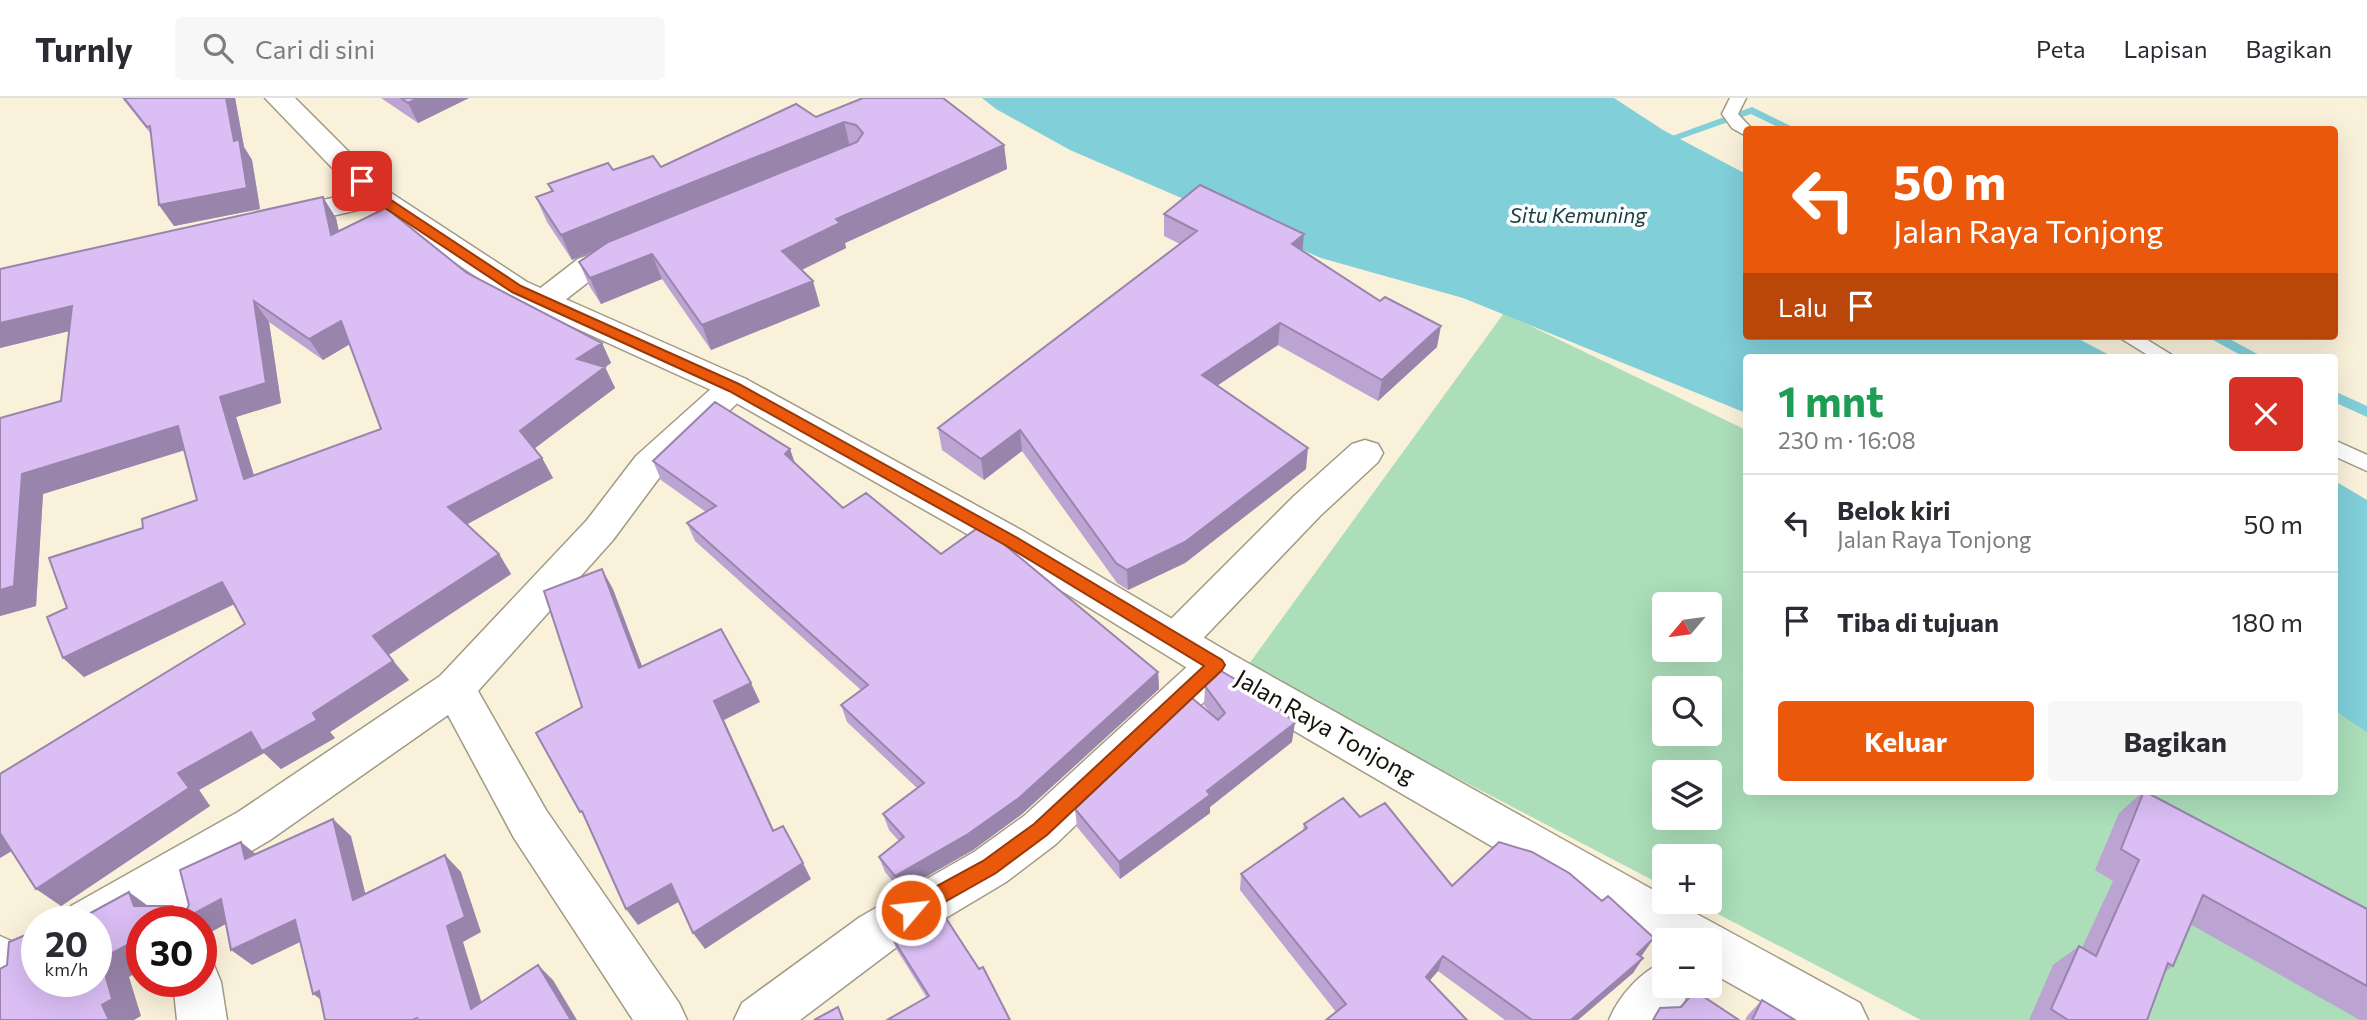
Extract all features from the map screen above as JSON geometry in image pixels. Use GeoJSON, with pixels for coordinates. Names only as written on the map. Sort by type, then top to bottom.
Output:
{"type":"FeatureCollection","features":[{"type":"Feature","properties":{"kind":"street","name":"Jalan Raya Tonjong"},"geometry":{"type":"LineString","coordinates":[[279,98],[377,197],[516,289],[734,387],[1010,541],[1216,665],[1677,928]]}},
{"type":"Feature","properties":{"kind":"street"},"geometry":{"type":"LineString","coordinates":[[256,224],[377,197]]}},
{"type":"Feature","properties":{"kind":"street"},"geometry":{"type":"LineString","coordinates":[[545,300],[589,266],[654,239]]}},
{"type":"Feature","properties":{"kind":"street"},"geometry":{"type":"LineString","coordinates":[[112,908],[254,826],[455,688],[600,530],[649,465],[734,387]]}},
{"type":"Feature","properties":{"kind":"street"},"geometry":{"type":"LineString","coordinates":[[1176,640],[1307,506],[1366,453]]}},
{"type":"Feature","properties":{"kind":"street"},"geometry":{"type":"LineString","coordinates":[[759,1020],[911,910],[990,867],[1040,830],[1216,665]]}},
{"type":"Feature","properties":{"kind":"street"},"geometry":{"type":"LineString","coordinates":[[455,688],[530,824],[662,1020]]}},
{"type":"Feature","properties":{"kind":"street"},"geometry":{"type":"LineString","coordinates":[[173,873],[180,906]]}},
{"type":"Feature","properties":{"kind":"street"},"geometry":{"type":"LineString","coordinates":[[1722,954],[1843,1020]]}},
{"type":"Feature","properties":{"kind":"street"},"geometry":{"type":"LineString","coordinates":[[199,997],[202,1020]]}},
{"type":"Feature","properties":{"kind":"street"},"geometry":{"type":"LineString","coordinates":[[1634,1020],[1655,998]]}},
{"type":"Feature","properties":{"kind":"lane"},"geometry":{"type":"LineString","coordinates":[[1738,98],[1730,114],[1743,129]]}},
{"type":"Feature","properties":{"kind":"lane"},"geometry":{"type":"LineString","coordinates":[[2134,340],[2160,354]]}},
{"type":"Feature","properties":{"kind":"lane"},"geometry":{"type":"LineString","coordinates":[[2338,449],[2367,464]]}},
{"type":"Feature","properties":{"kind":"green space"},"geometry":{"type":"Polygon","coordinates":[[[1504,313],[1743,429],[1743,795],[2338,795],[2338,714],[2367,728],[2367,1020],[1921,1020],[1718,914],[1722,914],[1722,844],[1652,844],[1652,880],[1246,668],[1504,313]]]}},
{"type":"Feature","properties":{"kind":"water","name":"Situ Kemuning"},"geometry":{"type":"Polygon","coordinates":[[[982,98],[1614,98],[1663,130],[1743,172],[1743,340],[2081,340],[2107,354],[1743,354],[1743,412],[1463,298],[1321,258],[1070,150],[996,109],[982,98]]]}},
{"type":"Feature","properties":{"kind":"water"},"geometry":{"type":"Polygon","coordinates":[[[2338,483],[2367,500],[2367,732],[2338,713],[2338,483]]]}},
{"type":"Feature","properties":{"kind":"building"},"geometry":{"type":"Polygon","coordinates":[[[124,98],[226,98],[234,141],[239,139],[247,188],[159,205],[150,126],[147,127],[124,98]]]}},
{"type":"Feature","properties":{"kind":"building"},"geometry":{"type":"Polygon","coordinates":[[[401,98],[418,98],[408,103],[401,98]]]}},
{"type":"Feature","properties":{"kind":"building"},"geometry":{"type":"Polygon","coordinates":[[[863,98],[943,98],[1004,145],[836,219],[840,223],[782,251],[813,281],[702,325],[652,254],[590,278],[579,262],[608,242],[857,142],[863,133],[856,125],[844,122],[561,235],[536,197],[553,191],[548,184],[608,163],[613,170],[653,156],[661,167],[796,104],[816,117],[863,98]]]}},
{"type":"Feature","properties":{"kind":"building"},"geometry":{"type":"Polygon","coordinates":[[[1200,185],[1304,234],[1292,244],[1380,301],[1385,297],[1441,326],[1382,380],[1280,323],[1202,375],[1308,448],[1185,542],[1127,570],[1116,563],[1020,430],[981,459],[938,428],[1197,231],[1164,214],[1200,185]]]}},
{"type":"Feature","properties":{"kind":"building"},"geometry":{"type":"Polygon","coordinates":[[[323,197],[331,235],[386,208],[467,273],[602,343],[577,359],[605,367],[520,431],[542,458],[448,507],[499,554],[373,636],[393,661],[313,713],[317,720],[262,751],[251,732],[178,773],[189,788],[36,889],[0,833],[0,774],[245,624],[222,582],[63,658],[47,617],[67,608],[49,558],[143,528],[142,519],[197,500],[178,426],[22,474],[14,586],[0,590],[0,418],[61,401],[72,306],[0,323],[0,269],[323,197]],[[254,301],[266,383],[220,397],[244,479],[381,429],[341,321],[309,339],[254,301]]]}},
{"type":"Feature","properties":{"kind":"building"},"geometry":{"type":"Polygon","coordinates":[[[715,402],[790,449],[785,454],[843,508],[866,493],[941,554],[979,527],[994,536],[1158,672],[1019,798],[968,834],[895,876],[879,857],[904,837],[883,814],[924,783],[841,705],[868,685],[687,523],[716,506],[653,461],[715,402]]]}},
{"type":"Feature","properties":{"kind":"building"},"geometry":{"type":"Polygon","coordinates":[[[602,569],[639,668],[721,629],[751,683],[714,701],[773,831],[783,826],[803,863],[693,933],[671,884],[626,909],[582,811],[580,812],[536,733],[582,707],[544,591],[602,569]]]}},
{"type":"Feature","properties":{"kind":"building"},"geometry":{"type":"Polygon","coordinates":[[[1221,671],[1268,698],[1295,723],[1207,791],[1210,795],[1119,862],[1075,809],[1192,698],[1218,720],[1225,713],[1205,686],[1221,671]]]}},
{"type":"Feature","properties":{"kind":"building"},"geometry":{"type":"Polygon","coordinates":[[[2142,795],[2152,795],[2367,909],[2367,986],[2203,895],[2173,966],[2168,963],[2147,1020],[2068,1020],[2051,1009],[2079,946],[2096,956],[2139,860],[2121,849],[2142,795]]]}},
{"type":"Feature","properties":{"kind":"building"},"geometry":{"type":"Polygon","coordinates":[[[1343,798],[1360,817],[1385,803],[1452,886],[1499,842],[1532,852],[1569,873],[1602,901],[1608,896],[1652,936],[1652,940],[1637,954],[1643,958],[1571,1020],[1532,1020],[1443,956],[1426,977],[1467,1020],[1326,1020],[1346,1004],[1241,874],[1307,828],[1304,824],[1343,798]]]}},
{"type":"Feature","properties":{"kind":"building"},"geometry":{"type":"Polygon","coordinates":[[[333,819],[353,900],[445,855],[465,917],[447,926],[471,1009],[538,965],[571,1020],[325,1020],[319,991],[313,994],[295,920],[231,950],[221,899],[208,906],[189,906],[180,870],[241,842],[245,859],[333,819]]]}},
{"type":"Feature","properties":{"kind":"building"},"geometry":{"type":"Polygon","coordinates":[[[129,892],[134,906],[126,906],[126,946],[112,953],[112,906],[103,906],[129,892]]]}},
{"type":"Feature","properties":{"kind":"building"},"geometry":{"type":"Polygon","coordinates":[[[938,906],[979,969],[983,967],[1010,1020],[887,1020],[929,996],[890,934],[938,906]]]}},
{"type":"Feature","properties":{"kind":"building"},"geometry":{"type":"Polygon","coordinates":[[[21,937],[21,997],[111,997],[102,1005],[109,1020],[0,1020],[0,969],[7,965],[9,942],[21,937]]]}},
{"type":"Feature","properties":{"kind":"building"},"geometry":{"type":"Polygon","coordinates":[[[1689,998],[1706,998],[1739,1020],[1653,1020],[1660,1008],[1681,1007],[1689,998]]]}},
{"type":"Feature","properties":{"kind":"building"},"geometry":{"type":"Polygon","coordinates":[[[1762,1000],[1795,1020],[1752,1020],[1762,1000]]]}},
{"type":"Feature","properties":{"kind":"building"},"geometry":{"type":"Polygon","coordinates":[[[838,1007],[843,1020],[814,1020],[838,1007]]]}},
{"type":"Feature","properties":{"kind":"waterway"},"geometry":{"type":"LineString","coordinates":[[1656,144],[1752,110],[1786,126]]}},
{"type":"Feature","properties":{"kind":"waterway"},"geometry":{"type":"LineString","coordinates":[[2221,340],[2250,354]]}},
{"type":"Feature","properties":{"kind":"waterway"},"geometry":{"type":"LineString","coordinates":[[2338,398],[2367,412]]}},
{"type":"Feature","properties":{"kind":"route"},"geometry":{"type":"LineString","coordinates":[[362,181],[377,197],[516,289],[734,387],[1010,541],[1216,665],[1040,830],[990,867],[911,910]]}}]}
